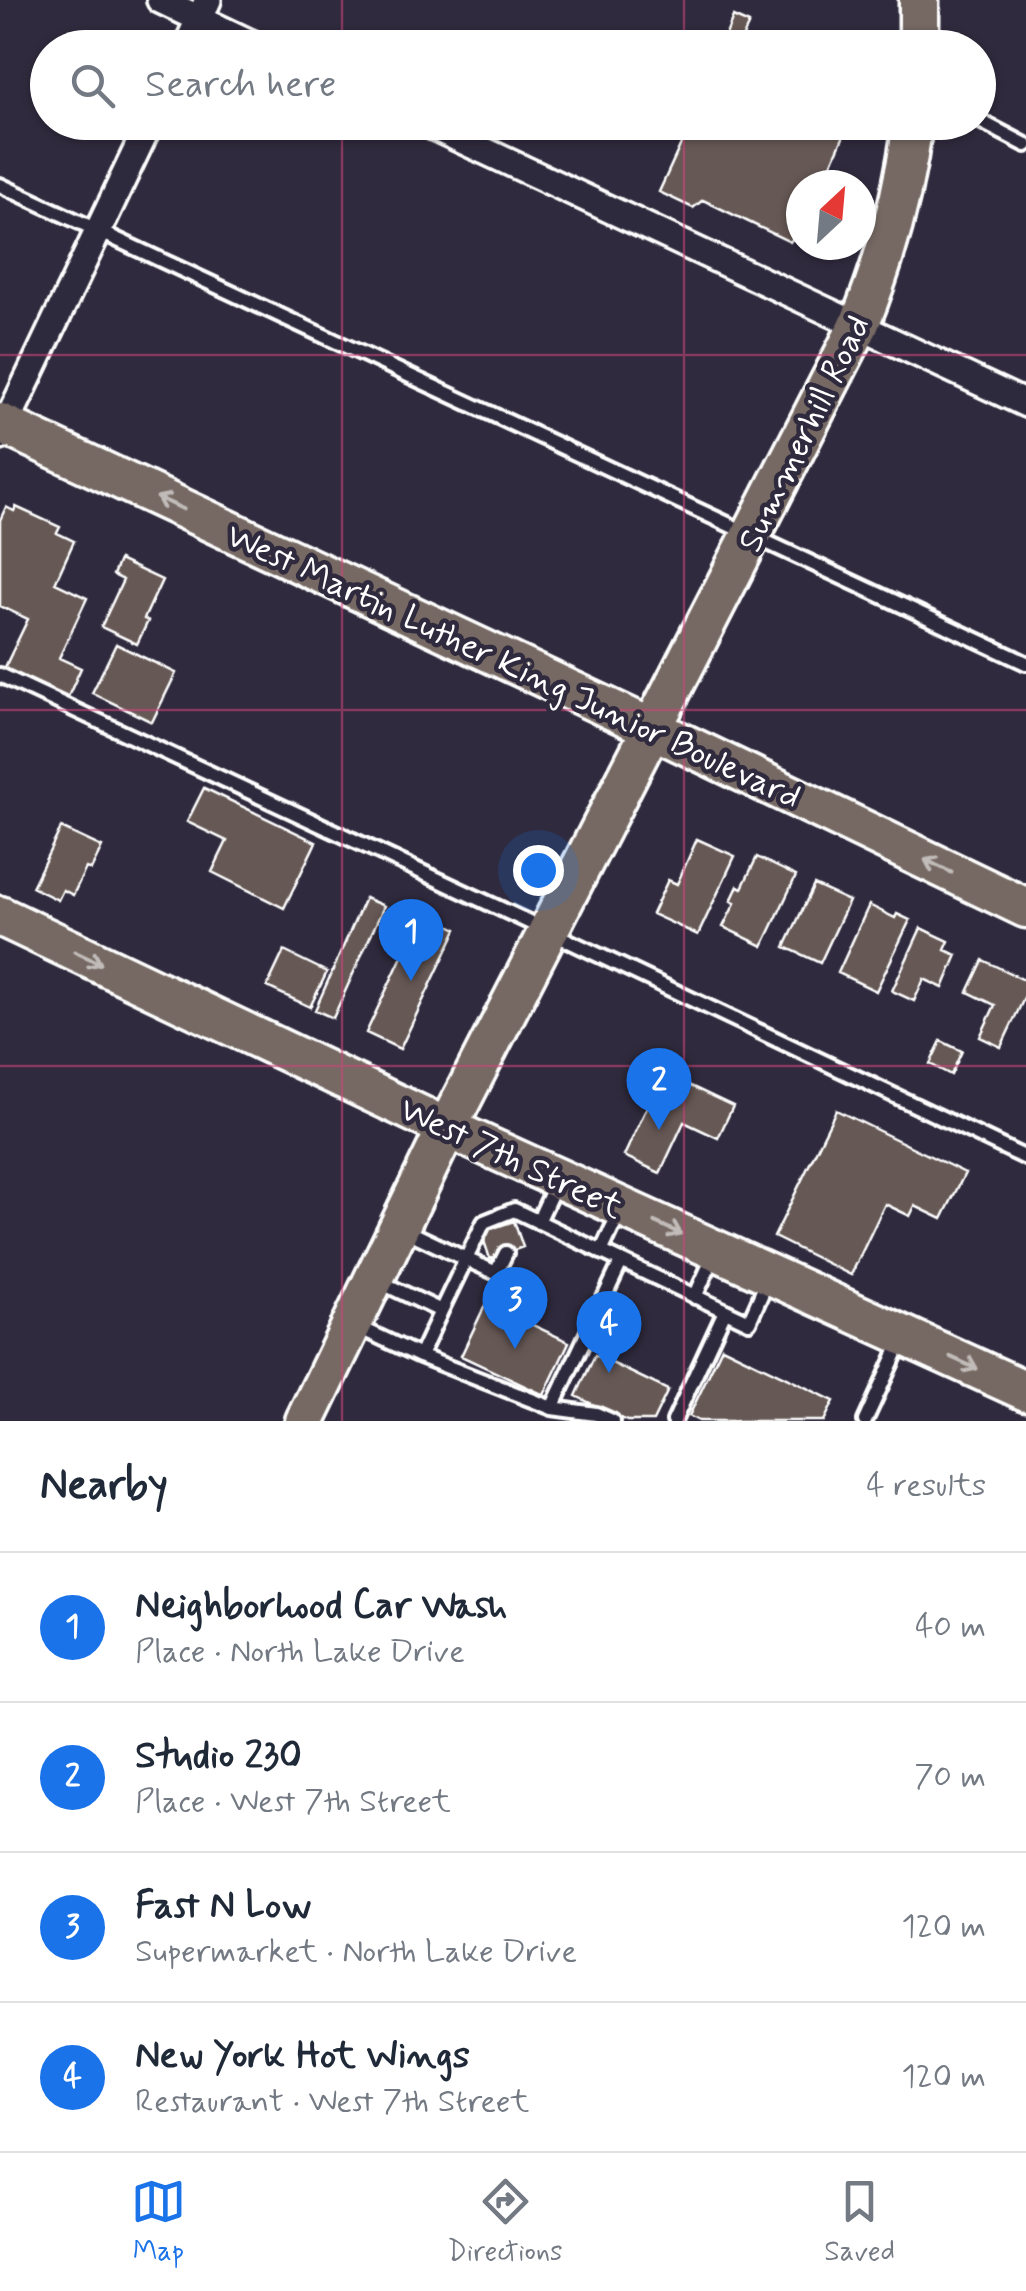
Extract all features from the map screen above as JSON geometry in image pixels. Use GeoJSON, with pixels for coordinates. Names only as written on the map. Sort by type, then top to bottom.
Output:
{"type":"FeatureCollection","features":[{"type":"Feature","properties":{"kind":"main road"},"geometry":{"type":"LineString","coordinates":[[919,0],[919,30]]}},
{"type":"Feature","properties":{"kind":"main road","name":"Summerhill Road"},"geometry":{"type":"LineString","coordinates":[[305,1421],[650,728],[859,325],[890,242],[911,140]]}},
{"type":"Feature","properties":{"kind":"main road","name":"West Martin Luther King Junior Boulevard"},"geometry":{"type":"LineString","coordinates":[[2,429],[650,728],[1026,908]]}},
{"type":"Feature","properties":{"kind":"main road","name":"West 7th Street"},"geometry":{"type":"LineString","coordinates":[[0,916],[558,1179],[1026,1391]]}},
{"type":"Feature","properties":{"kind":"street"},"geometry":{"type":"LineString","coordinates":[[160,0],[204,10],[234,30]]}},
{"type":"Feature","properties":{"kind":"street"},"geometry":{"type":"LineString","coordinates":[[2,429],[141,140]]}},
{"type":"Feature","properties":{"kind":"street"},"geometry":{"type":"LineString","coordinates":[[461,140],[1026,404]]}},
{"type":"Feature","properties":{"kind":"lane"},"geometry":{"type":"LineString","coordinates":[[996,129],[1026,145]]}},
{"type":"Feature","properties":{"kind":"lane"},"geometry":{"type":"LineString","coordinates":[[0,186],[1026,663]]}},
{"type":"Feature","properties":{"kind":"lane"},"geometry":{"type":"LineString","coordinates":[[0,675],[1026,1158]]}},
{"type":"Feature","properties":{"kind":"lane"},"geometry":{"type":"LineString","coordinates":[[538,1222],[558,1179]]}},
{"type":"Feature","properties":{"kind":"lane"},"geometry":{"type":"LineString","coordinates":[[602,1252],[622,1208]]}},
{"type":"Feature","properties":{"kind":"lane"},"geometry":{"type":"LineString","coordinates":[[420,1356],[484,1222],[497,1221],[514,1210],[748,1322],[770,1275]]}},
{"type":"Feature","properties":{"kind":"lane"},"geometry":{"type":"LineString","coordinates":[[399,1227],[496,1273],[506,1253]]}},
{"type":"Feature","properties":{"kind":"lane"},"geometry":{"type":"LineString","coordinates":[[695,1296],[716,1250]]}},
{"type":"Feature","properties":{"kind":"lane"},"geometry":{"type":"LineString","coordinates":[[552,1408],[621,1262]]}},
{"type":"Feature","properties":{"kind":"lane"},"geometry":{"type":"LineString","coordinates":[[374,1279],[441,1311]]}},
{"type":"Feature","properties":{"kind":"lane"},"geometry":{"type":"LineString","coordinates":[[674,1421],[725,1310]]}},
{"type":"Feature","properties":{"kind":"lane"},"geometry":{"type":"LineString","coordinates":[[352,1324],[420,1356],[552,1408],[596,1414],[612,1421]]}},
{"type":"Feature","properties":{"kind":"lane"},"geometry":{"type":"LineString","coordinates":[[866,1421],[904,1336]]}},
{"type":"Feature","properties":{"kind":"building"},"geometry":{"type":"Polygon","coordinates":[[[733,17],[749,24],[746,30],[728,30],[733,17]]]}},
{"type":"Feature","properties":{"kind":"building"},"geometry":{"type":"Polygon","coordinates":[[[683,140],[842,140],[829,170],[786,170],[786,240],[703,200],[693,208],[659,192],[683,140]]]}},
{"type":"Feature","properties":{"kind":"building"},"geometry":{"type":"Polygon","coordinates":[[[6,507],[14,511],[16,507],[60,527],[57,533],[74,541],[55,583],[87,598],[59,658],[81,668],[67,699],[4,669],[28,619],[0,606],[0,520],[6,507]]]}},
{"type":"Feature","properties":{"kind":"building"},"geometry":{"type":"Polygon","coordinates":[[[119,560],[162,580],[137,644],[101,627],[123,580],[113,575],[119,560]]]}},
{"type":"Feature","properties":{"kind":"building"},"geometry":{"type":"Polygon","coordinates":[[[116,644],[176,673],[152,722],[92,693],[116,644]]]}},
{"type":"Feature","properties":{"kind":"building"},"geometry":{"type":"Polygon","coordinates":[[[204,788],[316,842],[284,908],[212,872],[227,841],[187,822],[204,788]]]}},
{"type":"Feature","properties":{"kind":"building"},"geometry":{"type":"Polygon","coordinates":[[[61,828],[102,847],[73,895],[63,890],[58,900],[32,887],[61,828]]]}},
{"type":"Feature","properties":{"kind":"building"},"geometry":{"type":"Polygon","coordinates":[[[697,839],[735,856],[698,935],[652,914],[668,880],[677,884],[697,839]]]}},
{"type":"Feature","properties":{"kind":"building"},"geometry":{"type":"Polygon","coordinates":[[[757,857],[796,876],[763,946],[723,927],[735,903],[731,901],[738,886],[742,888],[757,857]]]}},
{"type":"Feature","properties":{"kind":"building"},"geometry":{"type":"Polygon","coordinates":[[[814,885],[849,901],[820,963],[785,947],[814,885]]]}},
{"type":"Feature","properties":{"kind":"building"},"geometry":{"type":"Polygon","coordinates":[[[365,898],[384,906],[333,1018],[315,1010],[365,898]]]}},
{"type":"Feature","properties":{"kind":"building"},"geometry":{"type":"Polygon","coordinates":[[[869,905],[895,918],[897,914],[910,920],[876,991],[838,973],[869,905]]]}},
{"type":"Feature","properties":{"kind":"building"},"geometry":{"type":"Polygon","coordinates":[[[423,912],[457,929],[400,1049],[366,1033],[423,912]]]}},
{"type":"Feature","properties":{"kind":"building"},"geometry":{"type":"Polygon","coordinates":[[[921,928],[949,941],[945,950],[957,955],[943,988],[924,979],[914,1001],[892,991],[921,928]]]}},
{"type":"Feature","properties":{"kind":"building"},"geometry":{"type":"Polygon","coordinates":[[[284,951],[327,972],[310,1007],[267,987],[284,951]]]}},
{"type":"Feature","properties":{"kind":"building"},"geometry":{"type":"Polygon","coordinates":[[[983,960],[1026,981],[1026,994],[1001,1047],[980,1037],[995,1005],[968,992],[983,960]]]}},
{"type":"Feature","properties":{"kind":"building"},"geometry":{"type":"Polygon","coordinates":[[[941,1041],[962,1051],[951,1075],[930,1064],[941,1041]]]}},
{"type":"Feature","properties":{"kind":"building"},"geometry":{"type":"Polygon","coordinates":[[[663,1073],[733,1106],[718,1138],[684,1122],[660,1173],[624,1156],[663,1073]]]}},
{"type":"Feature","properties":{"kind":"building"},"geometry":{"type":"Polygon","coordinates":[[[836,1110],[965,1173],[942,1219],[915,1206],[910,1216],[885,1204],[851,1275],[774,1237],[836,1110]]]}},
{"type":"Feature","properties":{"kind":"building"},"geometry":{"type":"Polygon","coordinates":[[[514,1221],[523,1247],[490,1259],[481,1232],[514,1221]]]}},
{"type":"Feature","properties":{"kind":"building"},"geometry":{"type":"Polygon","coordinates":[[[486,1303],[569,1342],[544,1395],[461,1356],[486,1303]]]}},
{"type":"Feature","properties":{"kind":"building"},"geometry":{"type":"Polygon","coordinates":[[[722,1347],[834,1401],[824,1421],[699,1421],[689,1416],[722,1347]]]}},
{"type":"Feature","properties":{"kind":"building"},"geometry":{"type":"Polygon","coordinates":[[[595,1355],[668,1390],[653,1421],[627,1421],[576,1396],[595,1355]]]}},
{"type":"Feature","properties":{"kind":"place","name":"Neighborhood Car Wash"},"geometry":{"type":"Point","coordinates":[411,981]}},
{"type":"Feature","properties":{"kind":"place","name":"Studio 230"},"geometry":{"type":"Point","coordinates":[659,1130]}},
{"type":"Feature","properties":{"kind":"place","name":"Fast N Low"},"geometry":{"type":"Point","coordinates":[515,1349]}},
{"type":"Feature","properties":{"kind":"place","name":"New York Hot Wings"},"geometry":{"type":"Point","coordinates":[609,1373]}}]}
